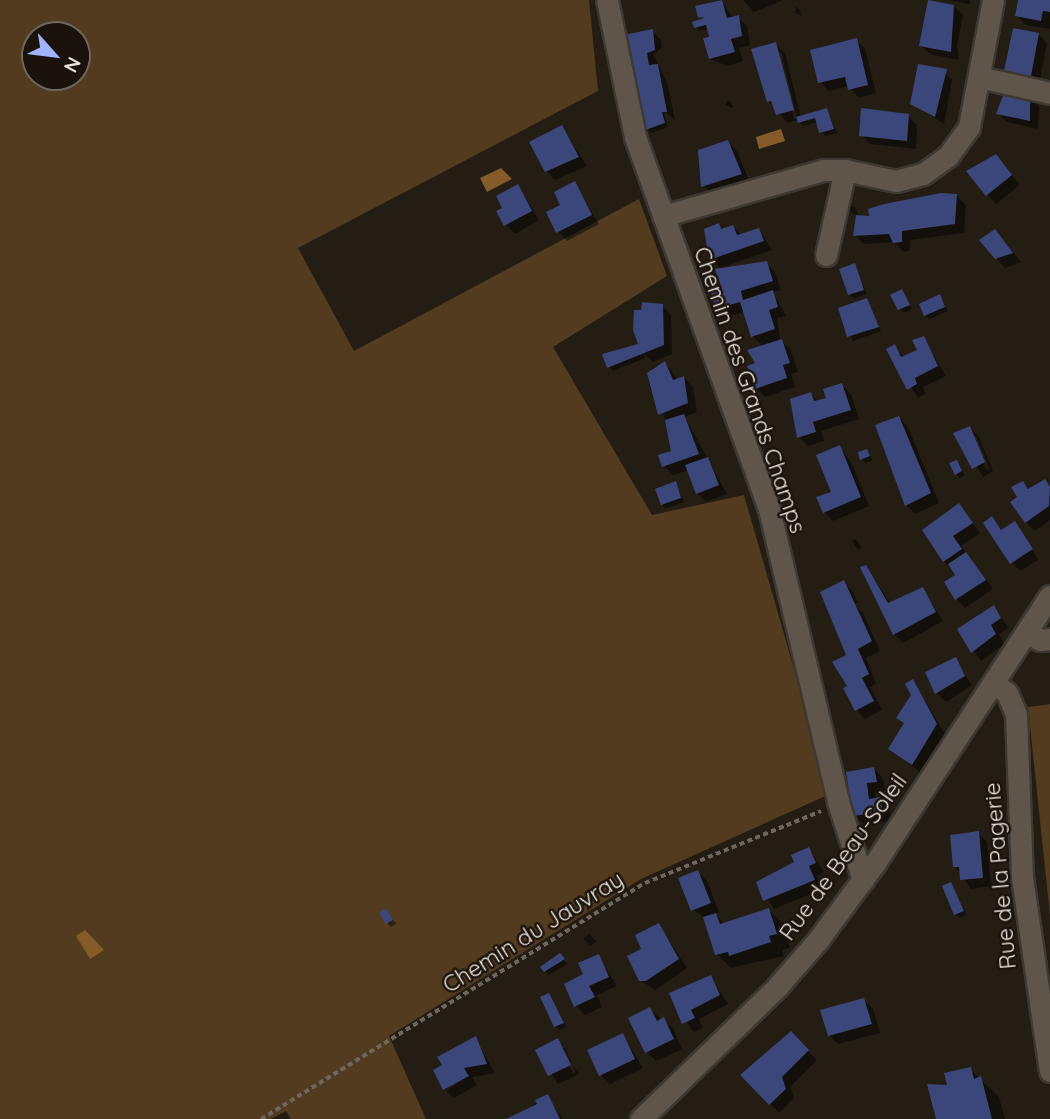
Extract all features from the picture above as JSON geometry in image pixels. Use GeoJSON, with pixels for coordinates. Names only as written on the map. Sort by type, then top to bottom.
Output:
{"type":"FeatureCollection","features":[{"type":"Feature","properties":{"kind":"street","name":"Chemin des Grands Champs"},"geometry":{"type":"LineString","coordinates":[[607,0],[635,137],[769,509],[838,802],[863,880]]}},
{"type":"Feature","properties":{"kind":"street"},"geometry":{"type":"LineString","coordinates":[[663,216],[823,170],[845,170],[896,181],[923,174],[948,156],[969,127],[993,0]]}},
{"type":"Feature","properties":{"kind":"street"},"geometry":{"type":"LineString","coordinates":[[979,77],[1050,93]]}},
{"type":"Feature","properties":{"kind":"street"},"geometry":{"type":"LineString","coordinates":[[826,255],[845,170]]}},
{"type":"Feature","properties":{"kind":"street","name":"Rue de Beau-Soleil"},"geometry":{"type":"LineString","coordinates":[[641,1119],[777,987],[863,880],[1050,596]]}},
{"type":"Feature","properties":{"kind":"street"},"geometry":{"type":"LineString","coordinates":[[1027,632],[1040,640],[1050,639]]}},
{"type":"Feature","properties":{"kind":"street","name":"Rue de la Pagerie"},"geometry":{"type":"LineString","coordinates":[[994,683],[1007,692],[1016,714],[1022,877],[1050,1071]]}},
{"type":"Feature","properties":{"kind":"path","name":"Chemin du Jauvray"},"geometry":{"type":"LineString","coordinates":[[261,1119],[645,883],[838,802]]}},
{"type":"Feature","properties":{"kind":"shaded area"},"geometry":{"type":"Polygon","coordinates":[[[0,0],[589,0],[598,91],[298,248],[354,351],[639,199],[667,276],[553,347],[652,515],[744,495],[830,794],[641,879],[389,1036],[426,1119],[291,1119],[286,1111],[271,1119],[0,1119],[0,0]]]}},
{"type":"Feature","properties":{"kind":"shaded area"},"geometry":{"type":"Polygon","coordinates":[[[781,129],[785,141],[759,149],[756,137],[781,129]]]}},
{"type":"Feature","properties":{"kind":"shaded area"},"geometry":{"type":"Polygon","coordinates":[[[501,168],[512,179],[487,192],[480,178],[501,168]]]}},
{"type":"Feature","properties":{"kind":"shaded area"},"geometry":{"type":"Polygon","coordinates":[[[1050,704],[1050,915],[1028,707],[1050,704]]]}},
{"type":"Feature","properties":{"kind":"shaded area"},"geometry":{"type":"Polygon","coordinates":[[[85,930],[104,950],[90,959],[76,936],[85,930]]]}},
{"type":"Feature","properties":{"kind":"building"},"geometry":{"type":"Polygon","coordinates":[[[722,0],[727,18],[739,15],[742,36],[731,39],[735,52],[709,59],[703,38],[709,37],[706,25],[694,28],[692,22],[704,18],[698,17],[695,6],[722,0]]]}},
{"type":"Feature","properties":{"kind":"building"},"geometry":{"type":"Polygon","coordinates":[[[928,0],[954,5],[951,52],[919,46],[928,0]]]}},
{"type":"Feature","properties":{"kind":"building"},"geometry":{"type":"Polygon","coordinates":[[[1018,0],[1050,0],[1050,12],[1043,11],[1041,21],[1015,16],[1018,0]]]}},
{"type":"Feature","properties":{"kind":"building"},"geometry":{"type":"Polygon","coordinates":[[[1013,28],[1039,33],[1031,76],[1004,71],[1013,28]]]}},
{"type":"Feature","properties":{"kind":"building"},"geometry":{"type":"Polygon","coordinates":[[[653,29],[655,50],[647,53],[649,65],[658,64],[667,112],[662,112],[665,123],[645,130],[623,35],[653,29]]]}},
{"type":"Feature","properties":{"kind":"building"},"geometry":{"type":"Polygon","coordinates":[[[857,38],[868,85],[848,90],[845,77],[818,83],[810,50],[857,38]]]}},
{"type":"Feature","properties":{"kind":"building"},"geometry":{"type":"Polygon","coordinates":[[[776,42],[794,110],[776,115],[771,101],[767,102],[751,49],[776,42]]]}},
{"type":"Feature","properties":{"kind":"building"},"geometry":{"type":"Polygon","coordinates":[[[918,64],[947,69],[935,117],[910,104],[918,64]]]}},
{"type":"Feature","properties":{"kind":"building"},"geometry":{"type":"Polygon","coordinates":[[[1005,90],[1030,95],[1030,121],[996,114],[1005,90]]]}},
{"type":"Feature","properties":{"kind":"building"},"geometry":{"type":"Polygon","coordinates":[[[827,108],[834,129],[819,133],[815,118],[798,123],[796,117],[827,108]]]}},
{"type":"Feature","properties":{"kind":"building"},"geometry":{"type":"Polygon","coordinates":[[[861,108],[909,114],[907,141],[859,136],[861,108]]]}},
{"type":"Feature","properties":{"kind":"building"},"geometry":{"type":"Polygon","coordinates":[[[562,125],[579,157],[545,172],[529,142],[562,125]]]}},
{"type":"Feature","properties":{"kind":"building"},"geometry":{"type":"Polygon","coordinates":[[[728,140],[742,174],[701,187],[698,150],[728,140]]]}},
{"type":"Feature","properties":{"kind":"building"},"geometry":{"type":"Polygon","coordinates":[[[996,154],[1012,175],[986,196],[966,171],[996,154]]]}},
{"type":"Feature","properties":{"kind":"building"},"geometry":{"type":"Polygon","coordinates":[[[575,181],[592,215],[556,233],[546,212],[560,205],[554,192],[575,181]]]}},
{"type":"Feature","properties":{"kind":"building"},"geometry":{"type":"Polygon","coordinates":[[[518,184],[532,211],[504,226],[496,211],[502,208],[496,196],[518,184]]]}},
{"type":"Feature","properties":{"kind":"building"},"geometry":{"type":"Polygon","coordinates":[[[941,193],[957,194],[955,224],[902,231],[902,242],[893,243],[889,234],[853,236],[856,215],[869,216],[868,209],[941,193]]]}},
{"type":"Feature","properties":{"kind":"building"},"geometry":{"type":"Polygon","coordinates":[[[719,223],[721,229],[733,225],[737,235],[759,228],[764,241],[709,260],[704,229],[719,223]]]}},
{"type":"Feature","properties":{"kind":"building"},"geometry":{"type":"Polygon","coordinates":[[[995,229],[1013,253],[995,259],[979,240],[995,229]]]}},
{"type":"Feature","properties":{"kind":"building"},"geometry":{"type":"Polygon","coordinates":[[[767,261],[773,281],[741,291],[743,300],[773,290],[778,307],[769,310],[775,329],[751,337],[740,302],[716,309],[710,289],[721,286],[715,269],[767,261]]]}},
{"type":"Feature","properties":{"kind":"building"},"geometry":{"type":"Polygon","coordinates":[[[855,263],[864,290],[848,295],[839,269],[855,263]]]}},
{"type":"Feature","properties":{"kind":"building"},"geometry":{"type":"Polygon","coordinates":[[[902,289],[910,305],[898,310],[890,295],[902,289]]]}},
{"type":"Feature","properties":{"kind":"building"},"geometry":{"type":"Polygon","coordinates":[[[940,294],[945,307],[924,316],[919,304],[940,294]]]}},
{"type":"Feature","properties":{"kind":"building"},"geometry":{"type":"Polygon","coordinates":[[[867,298],[879,327],[847,337],[838,308],[867,298]]]}},
{"type":"Feature","properties":{"kind":"building"},"geometry":{"type":"Polygon","coordinates":[[[642,302],[663,304],[664,345],[607,368],[602,354],[638,344],[633,330],[634,310],[641,310],[642,302]]]}},
{"type":"Feature","properties":{"kind":"building"},"geometry":{"type":"Polygon","coordinates":[[[924,336],[938,366],[915,378],[917,384],[907,390],[886,349],[895,344],[901,357],[917,350],[912,340],[924,336]]]}},
{"type":"Feature","properties":{"kind":"building"},"geometry":{"type":"Polygon","coordinates":[[[782,339],[790,363],[783,365],[787,378],[755,389],[747,366],[755,363],[747,350],[782,339]]]}},
{"type":"Feature","properties":{"kind":"building"},"geometry":{"type":"Polygon","coordinates":[[[665,361],[673,380],[684,376],[688,403],[658,415],[647,373],[665,361]]]}},
{"type":"Feature","properties":{"kind":"building"},"geometry":{"type":"Polygon","coordinates":[[[842,383],[851,410],[813,422],[816,432],[797,438],[790,399],[811,392],[814,401],[826,398],[823,389],[842,383]]]}},
{"type":"Feature","properties":{"kind":"building"},"geometry":{"type":"Polygon","coordinates":[[[684,414],[699,454],[662,467],[658,455],[671,451],[665,420],[684,414]]]}},
{"type":"Feature","properties":{"kind":"building"},"geometry":{"type":"Polygon","coordinates":[[[899,416],[931,493],[905,506],[875,425],[899,416]]]}},
{"type":"Feature","properties":{"kind":"building"},"geometry":{"type":"Polygon","coordinates":[[[970,426],[985,462],[972,469],[953,433],[970,426]]]}},
{"type":"Feature","properties":{"kind":"building"},"geometry":{"type":"Polygon","coordinates":[[[840,445],[861,497],[823,513],[816,497],[831,492],[816,455],[840,445]]]}},
{"type":"Feature","properties":{"kind":"building"},"geometry":{"type":"Polygon","coordinates":[[[867,449],[870,456],[860,460],[858,452],[867,449]]]}},
{"type":"Feature","properties":{"kind":"building"},"geometry":{"type":"Polygon","coordinates":[[[708,457],[719,485],[696,494],[685,465],[708,457]]]}},
{"type":"Feature","properties":{"kind":"building"},"geometry":{"type":"Polygon","coordinates":[[[957,460],[962,471],[955,475],[949,463],[957,460]]]}},
{"type":"Feature","properties":{"kind":"building"},"geometry":{"type":"Polygon","coordinates":[[[1045,479],[1050,487],[1049,506],[1025,523],[1010,502],[1017,497],[1011,487],[1023,481],[1028,489],[1045,479]]]}},
{"type":"Feature","properties":{"kind":"building"},"geometry":{"type":"Polygon","coordinates":[[[676,481],[681,498],[661,505],[655,489],[676,481]]]}},
{"type":"Feature","properties":{"kind":"building"},"geometry":{"type":"Polygon","coordinates":[[[959,503],[973,523],[953,536],[962,549],[943,562],[922,530],[959,503]]]}},
{"type":"Feature","properties":{"kind":"building"},"geometry":{"type":"Polygon","coordinates":[[[992,516],[1001,530],[1015,521],[1033,549],[1010,564],[983,523],[992,516]]]}},
{"type":"Feature","properties":{"kind":"building"},"geometry":{"type":"Polygon","coordinates":[[[966,552],[986,580],[955,600],[944,582],[955,575],[948,564],[966,552]]]}},
{"type":"Feature","properties":{"kind":"building"},"geometry":{"type":"Polygon","coordinates":[[[866,565],[888,603],[923,587],[936,612],[893,635],[860,567],[866,565]]]}},
{"type":"Feature","properties":{"kind":"building"},"geometry":{"type":"Polygon","coordinates":[[[844,580],[872,641],[858,649],[869,674],[862,678],[874,701],[855,711],[843,688],[847,686],[832,662],[846,655],[820,592],[844,580]]]}},
{"type":"Feature","properties":{"kind":"building"},"geometry":{"type":"Polygon","coordinates":[[[994,605],[1001,618],[991,625],[996,634],[971,653],[957,629],[994,605]]]}},
{"type":"Feature","properties":{"kind":"building"},"geometry":{"type":"Polygon","coordinates":[[[956,657],[965,676],[935,694],[925,672],[956,657]]]}},
{"type":"Feature","properties":{"kind":"building"},"geometry":{"type":"Polygon","coordinates":[[[913,679],[937,724],[912,765],[888,749],[904,723],[896,718],[911,695],[905,684],[913,679]]]}},
{"type":"Feature","properties":{"kind":"building"},"geometry":{"type":"Polygon","coordinates":[[[874,767],[877,782],[867,783],[869,799],[880,797],[883,812],[853,816],[846,772],[874,767]]]}},
{"type":"Feature","properties":{"kind":"building"},"geometry":{"type":"Polygon","coordinates":[[[979,831],[983,878],[960,880],[959,867],[953,867],[950,835],[979,831]]]}},
{"type":"Feature","properties":{"kind":"building"},"geometry":{"type":"Polygon","coordinates":[[[809,847],[816,863],[809,866],[815,880],[763,901],[756,882],[794,862],[791,855],[809,847]]]}},
{"type":"Feature","properties":{"kind":"building"},"geometry":{"type":"Polygon","coordinates":[[[698,870],[711,903],[691,911],[678,878],[698,870]]]}},
{"type":"Feature","properties":{"kind":"building"},"geometry":{"type":"Polygon","coordinates":[[[951,882],[964,911],[954,915],[942,886],[951,882]]]}},
{"type":"Feature","properties":{"kind":"building"},"geometry":{"type":"Polygon","coordinates":[[[386,908],[393,920],[386,924],[379,913],[386,908]]]}},
{"type":"Feature","properties":{"kind":"building"},"geometry":{"type":"Polygon","coordinates":[[[769,908],[777,934],[769,936],[771,942],[729,956],[728,952],[715,955],[703,917],[716,913],[720,924],[769,908]]]}},
{"type":"Feature","properties":{"kind":"building"},"geometry":{"type":"Polygon","coordinates":[[[659,923],[679,959],[646,981],[639,981],[627,956],[641,949],[635,935],[659,923]]]}},
{"type":"Feature","properties":{"kind":"building"},"geometry":{"type":"Polygon","coordinates":[[[560,953],[565,959],[544,972],[540,967],[560,953]]]}},
{"type":"Feature","properties":{"kind":"building"},"geometry":{"type":"Polygon","coordinates":[[[599,954],[609,977],[589,986],[595,997],[574,1007],[564,984],[583,974],[578,963],[599,954]]]}},
{"type":"Feature","properties":{"kind":"building"},"geometry":{"type":"Polygon","coordinates":[[[711,975],[720,995],[691,1010],[695,1018],[682,1024],[669,993],[711,975]]]}},
{"type":"Feature","properties":{"kind":"building"},"geometry":{"type":"Polygon","coordinates":[[[549,993],[564,1023],[554,1027],[540,997],[549,993]]]}},
{"type":"Feature","properties":{"kind":"building"},"geometry":{"type":"Polygon","coordinates":[[[864,998],[872,1024],[828,1036],[820,1010],[864,998]]]}},
{"type":"Feature","properties":{"kind":"building"},"geometry":{"type":"Polygon","coordinates":[[[650,1007],[657,1021],[664,1017],[674,1039],[645,1053],[628,1018],[650,1007]]]}},
{"type":"Feature","properties":{"kind":"building"},"geometry":{"type":"Polygon","coordinates":[[[791,1031],[809,1050],[782,1077],[786,1089],[769,1105],[740,1075],[791,1031]]]}},
{"type":"Feature","properties":{"kind":"building"},"geometry":{"type":"Polygon","coordinates":[[[623,1033],[635,1059],[599,1076],[587,1050],[623,1033]]]}},
{"type":"Feature","properties":{"kind":"building"},"geometry":{"type":"Polygon","coordinates":[[[476,1036],[487,1064],[464,1068],[469,1076],[443,1090],[433,1070],[442,1065],[437,1057],[476,1036]]]}},
{"type":"Feature","properties":{"kind":"building"},"geometry":{"type":"Polygon","coordinates":[[[558,1038],[571,1065],[548,1076],[535,1050],[558,1038]]]}},
{"type":"Feature","properties":{"kind":"building"},"geometry":{"type":"Polygon","coordinates":[[[971,1067],[974,1079],[981,1076],[992,1119],[936,1119],[927,1084],[947,1085],[944,1073],[971,1067]]]}},
{"type":"Feature","properties":{"kind":"building"},"geometry":{"type":"Polygon","coordinates":[[[548,1094],[560,1119],[506,1119],[537,1104],[535,1100],[548,1094]]]}}]}
